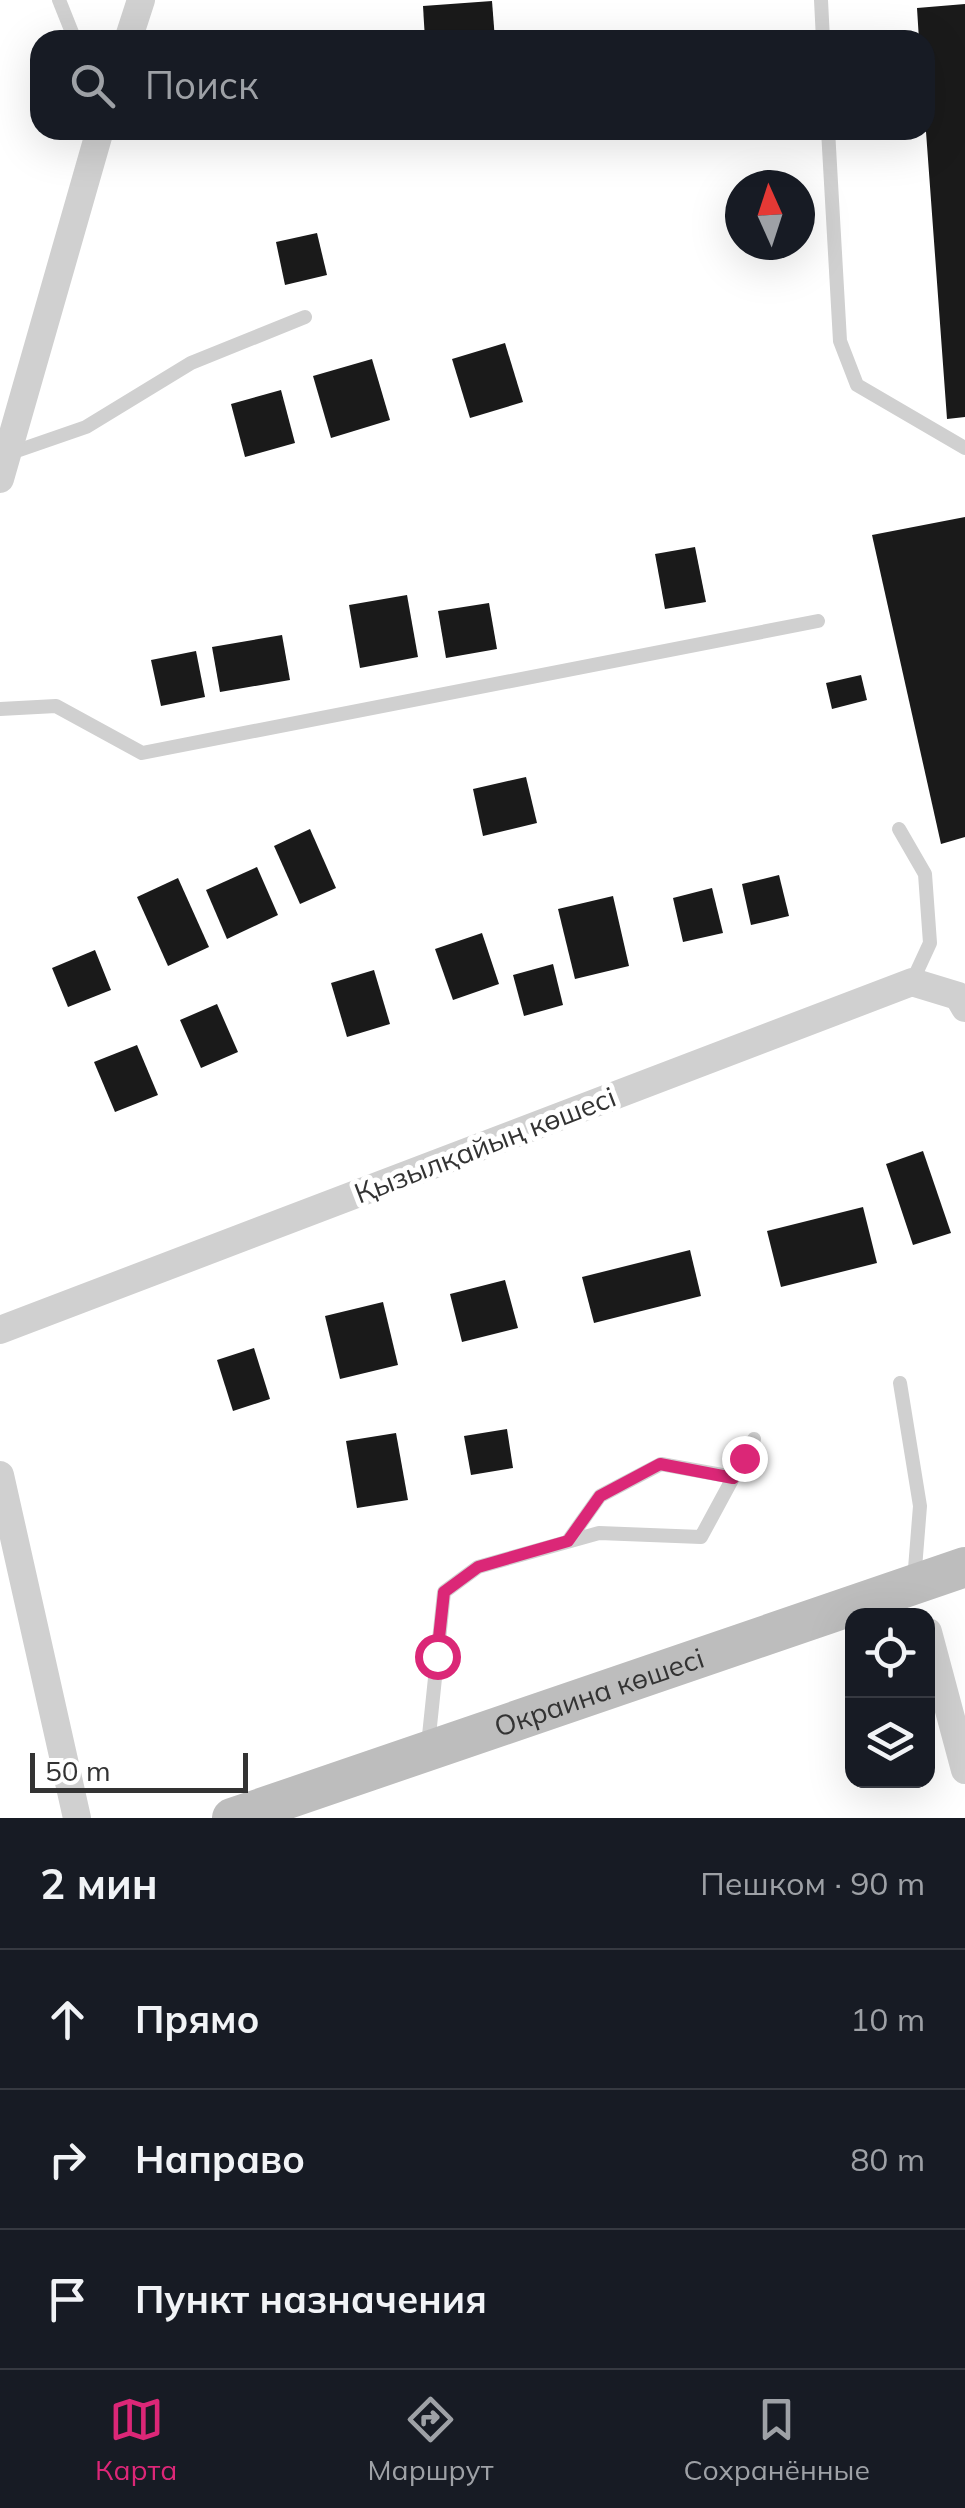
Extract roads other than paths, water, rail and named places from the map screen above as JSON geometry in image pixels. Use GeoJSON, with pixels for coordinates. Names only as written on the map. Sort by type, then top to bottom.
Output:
{"type":"FeatureCollection","features":[{"type":"Feature","properties":{"kind":"street"},"geometry":{"type":"LineString","coordinates":[[131,30],[140,0]]}},
{"type":"Feature","properties":{"kind":"street"},"geometry":{"type":"LineString","coordinates":[[4,467],[97,140]]}},
{"type":"Feature","properties":{"kind":"street"},"geometry":{"type":"LineString","coordinates":[[912,982],[958,996],[965,1008]]}},
{"type":"Feature","properties":{"kind":"street","name":"Қызылқайың көшесі"},"geometry":{"type":"LineString","coordinates":[[0,1330],[912,982]]}},
{"type":"Feature","properties":{"kind":"street"},"geometry":{"type":"LineString","coordinates":[[0,1475],[77,1818]]}},
{"type":"Feature","properties":{"kind":"street","name":"Окраина көшесі"},"geometry":{"type":"LineString","coordinates":[[232,1818],[427,1751],[918,1600],[965,1568]]}},
{"type":"Feature","properties":{"kind":"street"},"geometry":{"type":"LineString","coordinates":[[935,1658],[965,1770]]}},
{"type":"Feature","properties":{"kind":"lane"},"geometry":{"type":"LineString","coordinates":[[59,0],[71,30]]}},
{"type":"Feature","properties":{"kind":"lane"},"geometry":{"type":"LineString","coordinates":[[821,0],[823,30]]}},
{"type":"Feature","properties":{"kind":"lane"},"geometry":{"type":"LineString","coordinates":[[829,140],[840,341],[857,386],[965,448]]}},
{"type":"Feature","properties":{"kind":"lane"},"geometry":{"type":"LineString","coordinates":[[4,467],[86,427],[191,364],[304,317]]}},
{"type":"Feature","properties":{"kind":"lane"},"geometry":{"type":"LineString","coordinates":[[0,708],[56,706],[142,753],[818,621]]}},
{"type":"Feature","properties":{"kind":"lane"},"geometry":{"type":"LineString","coordinates":[[899,829],[925,874],[930,943],[912,982]]}},
{"type":"Feature","properties":{"kind":"lane"},"geometry":{"type":"LineString","coordinates":[[900,1384],[920,1506],[918,1600]]}},
{"type":"Feature","properties":{"kind":"lane"},"geometry":{"type":"LineString","coordinates":[[427,1751],[444,1592],[478,1567],[598,1533],[700,1536],[754,1439]]}},
{"type":"Feature","properties":{"kind":"lane"},"geometry":{"type":"LineString","coordinates":[[568,1541],[600,1496],[660,1464],[733,1478]]}}]}
